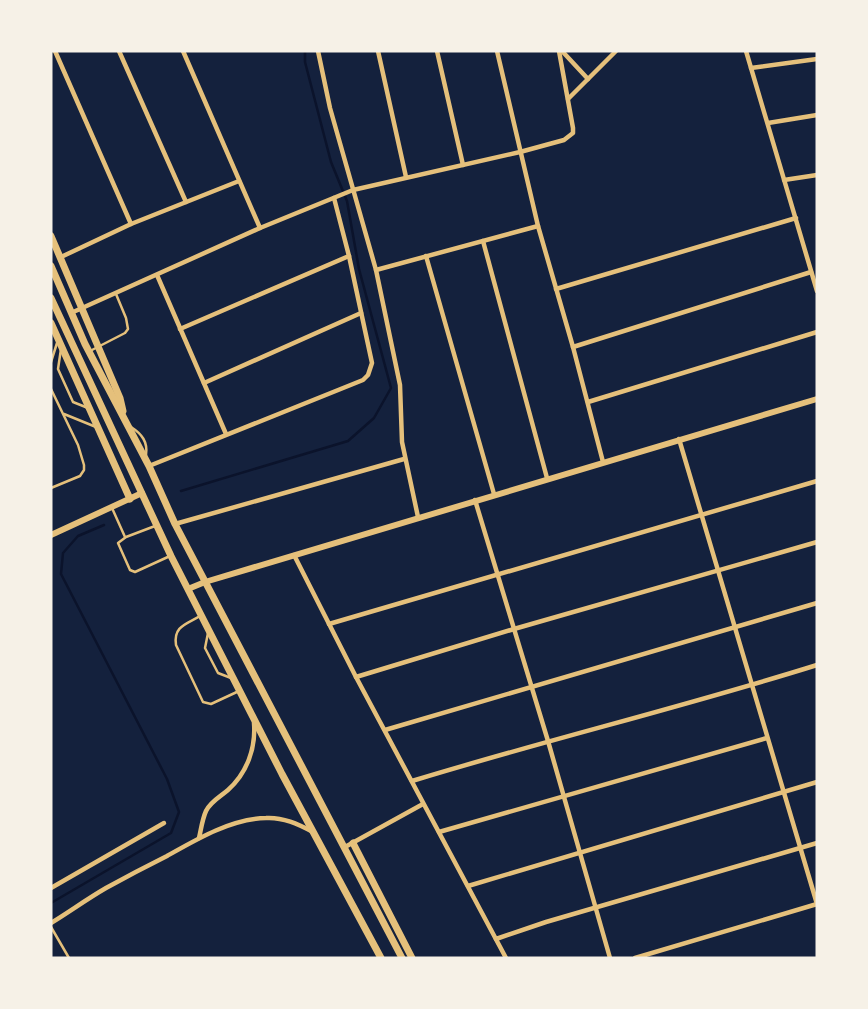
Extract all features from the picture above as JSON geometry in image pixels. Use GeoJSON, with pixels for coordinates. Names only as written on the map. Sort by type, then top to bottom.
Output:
{"type":"FeatureCollection","features":[{"type":"Feature","properties":{"kind":"main road"},"geometry":{"type":"LineString","coordinates":[[51,236],[120,398],[126,423]]}},
{"type":"Feature","properties":{"kind":"main road"},"geometry":{"type":"LineString","coordinates":[[52,270],[89,352],[147,463],[175,524],[402,958]]}},
{"type":"Feature","properties":{"kind":"main road"},"geometry":{"type":"LineString","coordinates":[[51,298],[171,556],[381,958]]}},
{"type":"Feature","properties":{"kind":"main road"},"geometry":{"type":"LineString","coordinates":[[51,323],[130,499]]}},
{"type":"Feature","properties":{"kind":"main road"},"geometry":{"type":"LineString","coordinates":[[188,589],[205,582],[494,494],[817,399]]}},
{"type":"Feature","properties":{"kind":"main road"},"geometry":{"type":"LineString","coordinates":[[51,534],[142,493]]}},
{"type":"Feature","properties":{"kind":"main road"},"geometry":{"type":"LineString","coordinates":[[352,843],[412,958]]}},
{"type":"Feature","properties":{"kind":"street"},"geometry":{"type":"LineString","coordinates":[[55,51],[131,224]]}},
{"type":"Feature","properties":{"kind":"street"},"geometry":{"type":"LineString","coordinates":[[119,51],[186,202]]}},
{"type":"Feature","properties":{"kind":"street"},"geometry":{"type":"LineString","coordinates":[[184,51],[260,228]]}},
{"type":"Feature","properties":{"kind":"street"},"geometry":{"type":"LineString","coordinates":[[318,51],[351,191],[376,270],[400,385],[404,459],[418,517]]}},
{"type":"Feature","properties":{"kind":"street"},"geometry":{"type":"LineString","coordinates":[[378,51],[406,177]]}},
{"type":"Feature","properties":{"kind":"street"},"geometry":{"type":"LineString","coordinates":[[437,51],[463,165]]}},
{"type":"Feature","properties":{"kind":"street"},"geometry":{"type":"LineString","coordinates":[[497,51],[538,226],[588,402],[602,462]]}},
{"type":"Feature","properties":{"kind":"street"},"geometry":{"type":"LineString","coordinates":[[560,51],[588,78]]}},
{"type":"Feature","properties":{"kind":"street"},"geometry":{"type":"LineString","coordinates":[[72,313],[260,228],[351,191],[520,152],[570,137],[573,133],[573,128],[560,51]]}},
{"type":"Feature","properties":{"kind":"street"},"geometry":{"type":"LineString","coordinates":[[568,99],[616,51]]}},
{"type":"Feature","properties":{"kind":"street"},"geometry":{"type":"LineString","coordinates":[[746,51],[817,291]]}},
{"type":"Feature","properties":{"kind":"street"},"geometry":{"type":"LineString","coordinates":[[751,68],[817,60]]}},
{"type":"Feature","properties":{"kind":"street"},"geometry":{"type":"LineString","coordinates":[[768,123],[817,115]]}},
{"type":"Feature","properties":{"kind":"street"},"geometry":{"type":"LineString","coordinates":[[784,180],[817,175]]}},
{"type":"Feature","properties":{"kind":"street"},"geometry":{"type":"LineString","coordinates":[[61,257],[131,224],[239,181]]}},
{"type":"Feature","properties":{"kind":"street"},"geometry":{"type":"LineString","coordinates":[[147,463],[363,380],[368,375],[372,363],[336,197]]}},
{"type":"Feature","properties":{"kind":"street"},"geometry":{"type":"LineString","coordinates":[[556,289],[796,218]]}},
{"type":"Feature","properties":{"kind":"street"},"geometry":{"type":"LineString","coordinates":[[376,270],[538,226]]}},
{"type":"Feature","properties":{"kind":"street"},"geometry":{"type":"LineString","coordinates":[[483,241],[547,478]]}},
{"type":"Feature","properties":{"kind":"street"},"geometry":{"type":"LineString","coordinates":[[180,329],[349,256]]}},
{"type":"Feature","properties":{"kind":"street"},"geometry":{"type":"LineString","coordinates":[[426,256],[494,494]]}},
{"type":"Feature","properties":{"kind":"street"},"geometry":{"type":"LineString","coordinates":[[573,347],[811,272]]}},
{"type":"Feature","properties":{"kind":"street"},"geometry":{"type":"LineString","coordinates":[[157,275],[226,434]]}},
{"type":"Feature","properties":{"kind":"street"},"geometry":{"type":"LineString","coordinates":[[204,383],[361,313]]}},
{"type":"Feature","properties":{"kind":"street"},"geometry":{"type":"LineString","coordinates":[[588,402],[817,332]]}},
{"type":"Feature","properties":{"kind":"street"},"geometry":{"type":"LineString","coordinates":[[635,958],[817,904],[679,439]]}},
{"type":"Feature","properties":{"kind":"street"},"geometry":{"type":"LineString","coordinates":[[175,524],[404,459]]}},
{"type":"Feature","properties":{"kind":"street"},"geometry":{"type":"LineString","coordinates":[[329,624],[817,481]]}},
{"type":"Feature","properties":{"kind":"street"},"geometry":{"type":"LineString","coordinates":[[475,500],[532,686],[610,958]]}},
{"type":"Feature","properties":{"kind":"street"},"geometry":{"type":"LineString","coordinates":[[356,677],[817,542]]}},
{"type":"Feature","properties":{"kind":"street"},"geometry":{"type":"LineString","coordinates":[[294,555],[356,677],[506,958]]}},
{"type":"Feature","properties":{"kind":"street"},"geometry":{"type":"LineString","coordinates":[[385,730],[817,603]]}},
{"type":"Feature","properties":{"kind":"street"},"geometry":{"type":"LineString","coordinates":[[412,781],[548,741],[751,686],[817,665]]}},
{"type":"Feature","properties":{"kind":"street"},"geometry":{"type":"LineString","coordinates":[[199,838],[206,812],[210,805],[230,788],[244,772],[248,763],[255,731],[254,716]]}},
{"type":"Feature","properties":{"kind":"street"},"geometry":{"type":"LineString","coordinates":[[439,832],[767,738]]}},
{"type":"Feature","properties":{"kind":"street"},"geometry":{"type":"LineString","coordinates":[[468,886],[817,782]]}},
{"type":"Feature","properties":{"kind":"street"},"geometry":{"type":"LineString","coordinates":[[345,847],[423,804]]}},
{"type":"Feature","properties":{"kind":"street"},"geometry":{"type":"LineString","coordinates":[[51,925],[105,889],[199,838],[238,822],[268,818],[297,824],[314,832]]}},
{"type":"Feature","properties":{"kind":"street"},"geometry":{"type":"LineString","coordinates":[[51,888],[164,823]]}},
{"type":"Feature","properties":{"kind":"street"},"geometry":{"type":"LineString","coordinates":[[496,939],[817,843]]}},
{"type":"Feature","properties":{"kind":"lane"},"geometry":{"type":"LineString","coordinates":[[89,352],[125,333],[128,329],[126,318],[116,294]]}},
{"type":"Feature","properties":{"kind":"lane"},"geometry":{"type":"LineString","coordinates":[[51,362],[60,342]]}},
{"type":"Feature","properties":{"kind":"lane"},"geometry":{"type":"LineString","coordinates":[[60,342],[58,369],[73,402],[89,409]]}},
{"type":"Feature","properties":{"kind":"lane"},"geometry":{"type":"LineString","coordinates":[[51,389],[84,460],[84,470],[80,476],[51,488]]}},
{"type":"Feature","properties":{"kind":"lane"},"geometry":{"type":"LineString","coordinates":[[63,414],[98,428]]}},
{"type":"Feature","properties":{"kind":"lane"},"geometry":{"type":"LineString","coordinates":[[111,507],[126,537]]}},
{"type":"Feature","properties":{"kind":"lane"},"geometry":{"type":"LineString","coordinates":[[156,525],[126,537],[118,545],[132,572],[171,556]]}},
{"type":"Feature","properties":{"kind":"lane"},"geometry":{"type":"LineString","coordinates":[[201,615],[179,628],[175,638],[176,645],[203,702],[211,704],[241,691]]}},
{"type":"Feature","properties":{"kind":"lane"},"geometry":{"type":"LineString","coordinates":[[209,629],[205,648],[218,673],[235,679]]}},
{"type":"Feature","properties":{"kind":"lane"},"geometry":{"type":"LineString","coordinates":[[51,925],[70,958]]}},
{"type":"Feature","properties":{"kind":"waterway"},"geometry":{"type":"LineString","coordinates":[[181,491],[348,441],[374,418],[391,388],[359,269],[347,201],[331,162],[305,62],[305,51]]}},
{"type":"Feature","properties":{"kind":"waterway"},"geometry":{"type":"LineString","coordinates":[[51,903],[171,833],[179,812],[167,779],[61,574],[63,553],[78,536],[104,525]]}}]}
